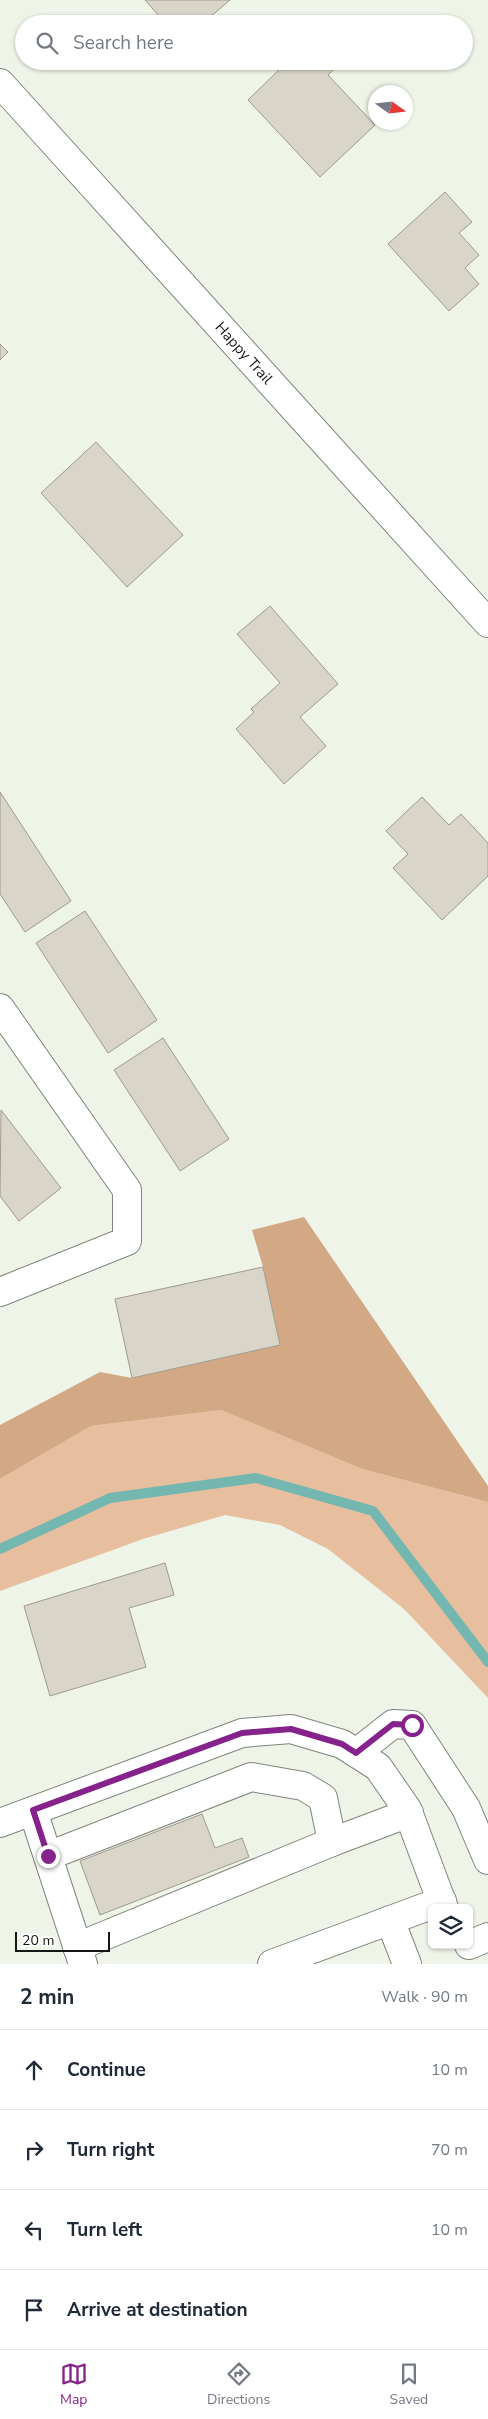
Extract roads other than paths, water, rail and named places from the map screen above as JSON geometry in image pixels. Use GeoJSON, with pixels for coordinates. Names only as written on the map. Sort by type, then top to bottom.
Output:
{"type":"FeatureCollection","features":[{"type":"Feature","properties":{"kind":"street","name":"Happy Trail"},"geometry":{"type":"LineString","coordinates":[[0,83],[488,624]]}},
{"type":"Feature","properties":{"kind":"street"},"geometry":{"type":"LineString","coordinates":[[0,1008],[127,1190],[128,1241],[0,1292]]}},
{"type":"Feature","properties":{"kind":"street"},"geometry":{"type":"LineString","coordinates":[[356,1753],[393,1724],[412,1725],[466,1808],[488,1860]]}},
{"type":"Feature","properties":{"kind":"street"},"geometry":{"type":"LineString","coordinates":[[0,1823],[242,1733],[291,1729],[342,1744],[378,1767],[409,1813],[443,1904]]}},
{"type":"Feature","properties":{"kind":"street"},"geometry":{"type":"LineString","coordinates":[[48,1856],[251,1777],[303,1786],[322,1798],[332,1842]]}},
{"type":"Feature","properties":{"kind":"street"},"geometry":{"type":"LineString","coordinates":[[33,1810],[80,1956],[332,1842],[409,1813]]}},
{"type":"Feature","properties":{"kind":"street"},"geometry":{"type":"LineString","coordinates":[[272,1964],[390,1920],[428,1909]]}},
{"type":"Feature","properties":{"kind":"street"},"geometry":{"type":"LineString","coordinates":[[390,1920],[407,1964]]}},
{"type":"Feature","properties":{"kind":"street"},"geometry":{"type":"LineString","coordinates":[[464,1950],[488,1938]]}},
{"type":"Feature","properties":{"kind":"waterway"},"geometry":{"type":"LineString","coordinates":[[0,1549],[110,1498],[256,1478],[373,1511],[488,1662]]}}]}
